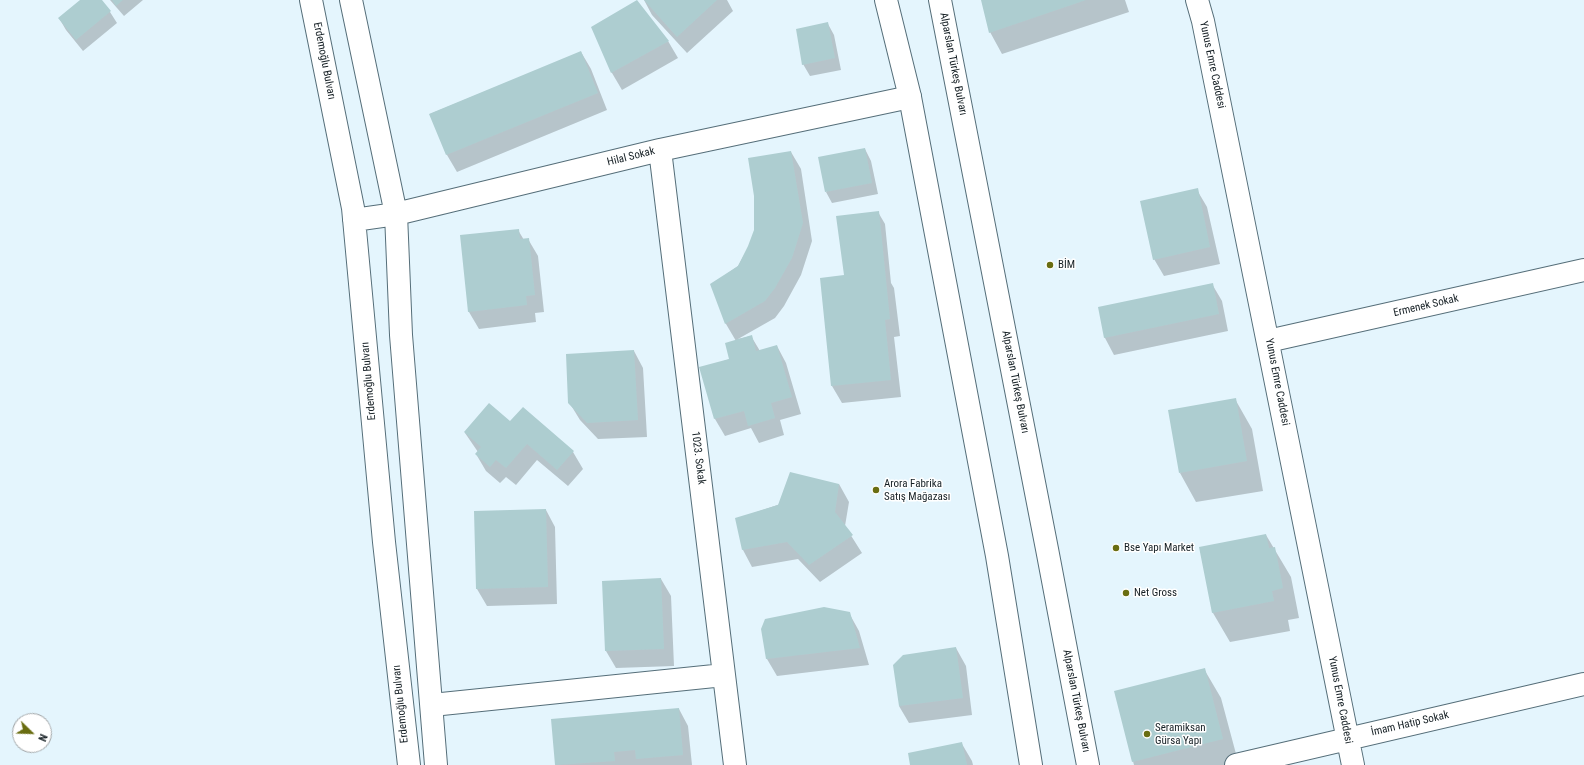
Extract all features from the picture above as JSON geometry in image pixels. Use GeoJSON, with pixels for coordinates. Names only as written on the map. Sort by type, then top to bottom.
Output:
{"type":"FeatureCollection","features":[{"type":"Feature","properties":{"kind":"main road","name":"Erdemoğlu Bulvarı"},"geometry":{"type":"LineString","coordinates":[[311,0],[353,208],[384,542],[409,765]]}},
{"type":"Feature","properties":{"kind":"main road"},"geometry":{"type":"LineString","coordinates":[[351,0],[396,214],[401,335],[436,765]]}},
{"type":"Feature","properties":{"kind":"main road"},"geometry":{"type":"LineString","coordinates":[[886,0],[910,97],[997,556],[1031,765]]}},
{"type":"Feature","properties":{"kind":"main road","name":"Alparslan Türkeş Bulvarı"},"geometry":{"type":"LineString","coordinates":[[940,0],[1048,549],[1088,765]]}},
{"type":"Feature","properties":{"kind":"main road","name":"Yunus Emre Caddesi"},"geometry":{"type":"LineString","coordinates":[[1197,0],[1203,21],[1353,765]]}},
{"type":"Feature","properties":{"kind":"main road","name":"Hilal Sokak"},"geometry":{"type":"LineString","coordinates":[[354,220],[396,214],[660,150],[910,97]]}},
{"type":"Feature","properties":{"kind":"main road","name":"1023. Sokak"},"geometry":{"type":"LineString","coordinates":[[660,150],[735,765]]}},
{"type":"Feature","properties":{"kind":"main road","name":"Ermenek Sokak"},"geometry":{"type":"LineString","coordinates":[[1268,341],[1584,270]]}},
{"type":"Feature","properties":{"kind":"main road"},"geometry":{"type":"LineString","coordinates":[[432,706],[724,674]]}},
{"type":"Feature","properties":{"kind":"main road","name":"İmam Hatip Sokak"},"geometry":{"type":"LineString","coordinates":[[1236,765],[1584,684]]}},
{"type":"Feature","properties":{"kind":"building"},"geometry":{"type":"Polygon","coordinates":[[[80,0],[102,0],[111,11],[76,40],[58,18],[80,0]]]}},
{"type":"Feature","properties":{"kind":"building"},"geometry":{"type":"Polygon","coordinates":[[[112,0],[123,0],[116,6],[112,0]]]}},
{"type":"Feature","properties":{"kind":"building"},"geometry":{"type":"Polygon","coordinates":[[[637,0],[669,41],[611,73],[591,27],[637,0]]]}},
{"type":"Feature","properties":{"kind":"building"},"geometry":{"type":"Polygon","coordinates":[[[644,0],[717,0],[677,37],[644,0]]]}},
{"type":"Feature","properties":{"kind":"building"},"geometry":{"type":"Polygon","coordinates":[[[981,0],[1086,0],[989,33],[981,0]]]}},
{"type":"Feature","properties":{"kind":"building"},"geometry":{"type":"Polygon","coordinates":[[[828,22],[835,58],[802,65],[796,29],[828,22]]]}},
{"type":"Feature","properties":{"kind":"building"},"geometry":{"type":"Polygon","coordinates":[[[581,51],[598,93],[446,155],[429,114],[581,51]]]}},
{"type":"Feature","properties":{"kind":"building"},"geometry":{"type":"Polygon","coordinates":[[[865,148],[872,183],[825,192],[818,157],[865,148]]]}},
{"type":"Feature","properties":{"kind":"building"},"geometry":{"type":"Polygon","coordinates":[[[791,151],[803,223],[792,258],[775,288],[765,301],[725,324],[710,284],[738,266],[754,230],[754,196],[748,158],[791,151]]]}},
{"type":"Feature","properties":{"kind":"building"},"geometry":{"type":"Polygon","coordinates":[[[1198,188],[1210,247],[1153,260],[1140,201],[1198,188]]]}},
{"type":"Feature","properties":{"kind":"building"},"geometry":{"type":"Polygon","coordinates":[[[879,211],[890,319],[885,320],[891,380],[831,386],[820,278],[844,275],[836,216],[879,211]]]}},
{"type":"Feature","properties":{"kind":"building"},"geometry":{"type":"Polygon","coordinates":[[[519,229],[520,239],[529,238],[535,295],[526,296],[527,305],[468,312],[460,235],[519,229]]]}},
{"type":"Feature","properties":{"kind":"building"},"geometry":{"type":"Polygon","coordinates":[[[1213,283],[1219,314],[1104,338],[1098,307],[1213,283]]]}},
{"type":"Feature","properties":{"kind":"building"},"geometry":{"type":"Polygon","coordinates":[[[752,335],[756,351],[777,345],[792,397],[771,403],[775,418],[748,426],[744,411],[714,419],[699,367],[729,359],[725,343],[752,335]]]}},
{"type":"Feature","properties":{"kind":"building"},"geometry":{"type":"Polygon","coordinates":[[[634,350],[638,420],[587,423],[568,403],[566,354],[634,350]]]}},
{"type":"Feature","properties":{"kind":"building"},"geometry":{"type":"Polygon","coordinates":[[[1236,398],[1247,461],[1179,473],[1168,410],[1236,398]]]}},
{"type":"Feature","properties":{"kind":"building"},"geometry":{"type":"Polygon","coordinates":[[[489,403],[510,421],[523,407],[574,451],[557,470],[527,444],[506,468],[496,460],[490,467],[475,454],[481,447],[464,432],[489,403]]]}},
{"type":"Feature","properties":{"kind":"building"},"geometry":{"type":"Polygon","coordinates":[[[790,472],[839,484],[835,512],[853,535],[809,565],[787,542],[742,550],[735,518],[778,505],[790,472]]]}},
{"type":"Feature","properties":{"kind":"building"},"geometry":{"type":"Polygon","coordinates":[[[546,509],[548,587],[476,589],[474,511],[546,509]]]}},
{"type":"Feature","properties":{"kind":"building"},"geometry":{"type":"Polygon","coordinates":[[[1266,534],[1269,548],[1275,547],[1283,588],[1272,591],[1274,601],[1212,613],[1199,547],[1266,534]]]}},
{"type":"Feature","properties":{"kind":"building"},"geometry":{"type":"Polygon","coordinates":[[[661,578],[664,649],[605,651],[602,581],[661,578]]]}},
{"type":"Feature","properties":{"kind":"building"},"geometry":{"type":"Polygon","coordinates":[[[824,607],[850,612],[860,648],[766,659],[761,629],[765,619],[824,607]]]}},
{"type":"Feature","properties":{"kind":"building"},"geometry":{"type":"Polygon","coordinates":[[[956,647],[963,698],[899,706],[893,665],[903,655],[956,647]]]}},
{"type":"Feature","properties":{"kind":"building"},"geometry":{"type":"Polygon","coordinates":[[[1205,668],[1223,739],[1132,762],[1114,691],[1205,668]]]}},
{"type":"Feature","properties":{"kind":"building"},"geometry":{"type":"Polygon","coordinates":[[[679,708],[683,755],[636,759],[635,750],[614,752],[615,761],[555,765],[551,719],[679,708]]]}},
{"type":"Feature","properties":{"kind":"building"},"geometry":{"type":"Polygon","coordinates":[[[962,742],[967,765],[910,765],[908,753],[962,742]]]}},
{"type":"Feature","properties":{"kind":"place","name":"BİM"},"geometry":{"type":"Point","coordinates":[1050,265]}},
{"type":"Feature","properties":{"kind":"place","name":"Arora Fabrika Satış Mağazası"},"geometry":{"type":"Point","coordinates":[876,490]}},
{"type":"Feature","properties":{"kind":"place","name":"Bse Yapı Market"},"geometry":{"type":"Point","coordinates":[1116,548]}},
{"type":"Feature","properties":{"kind":"place","name":"Net Gross"},"geometry":{"type":"Point","coordinates":[1126,593]}},
{"type":"Feature","properties":{"kind":"place","name":"Seramiksan Gürsa Yapı"},"geometry":{"type":"Point","coordinates":[1147,734]}}]}
